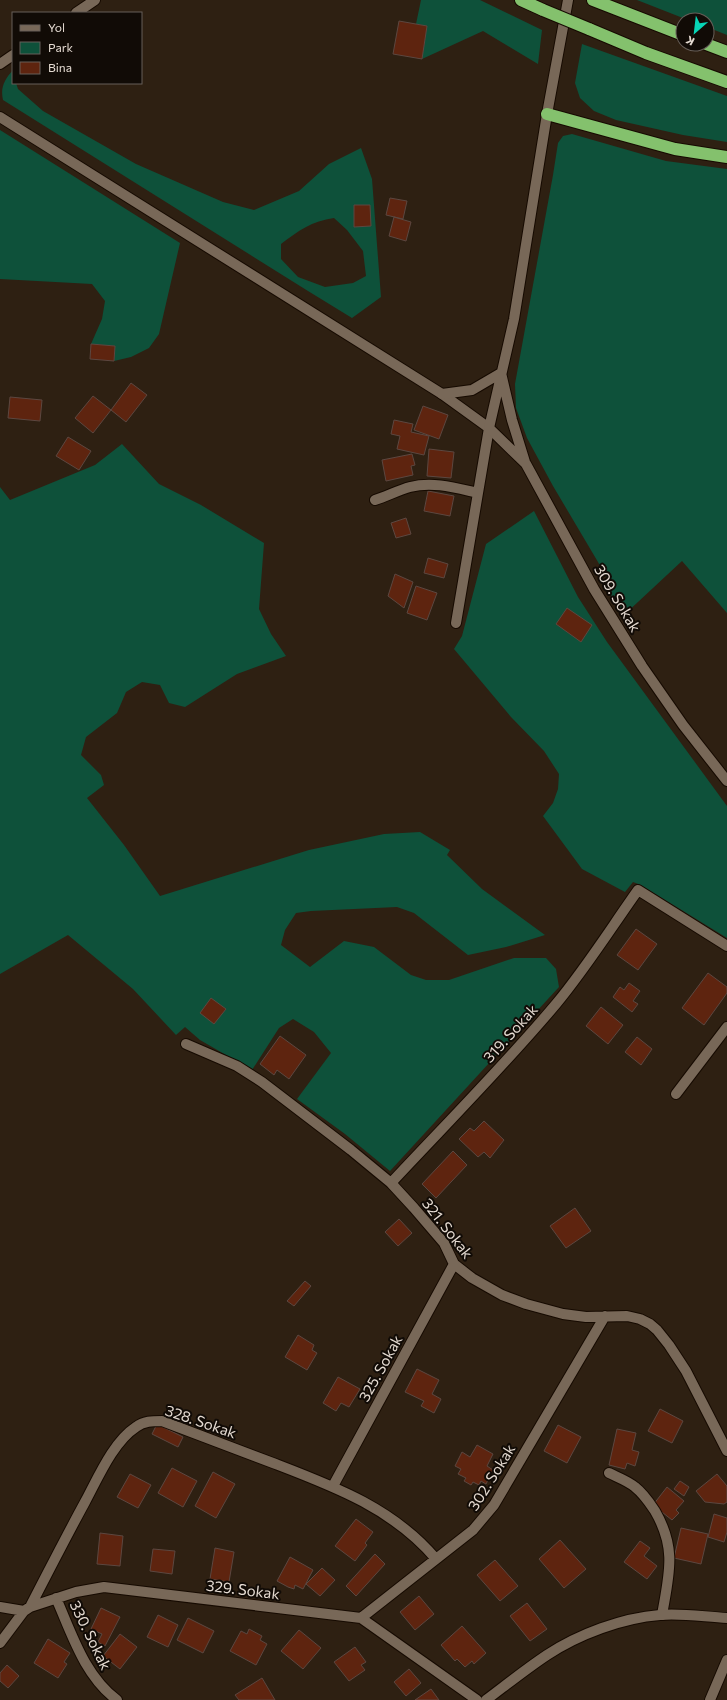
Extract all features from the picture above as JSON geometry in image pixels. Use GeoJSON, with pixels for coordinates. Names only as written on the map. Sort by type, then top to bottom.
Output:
{"type":"FeatureCollection","features":[{"type":"Feature","properties":{"kind":"highway"},"geometry":{"type":"LineString","coordinates":[[521,0],[646,53],[727,82]]}},
{"type":"Feature","properties":{"kind":"highway"},"geometry":{"type":"LineString","coordinates":[[595,1],[675,32]]}},
{"type":"Feature","properties":{"kind":"highway"},"geometry":{"type":"LineString","coordinates":[[715,47],[727,52]]}},
{"type":"Feature","properties":{"kind":"highway"},"geometry":{"type":"LineString","coordinates":[[548,114],[668,148],[727,157]]}},
{"type":"Feature","properties":{"kind":"street"},"geometry":{"type":"LineString","coordinates":[[77,12],[95,0]]}},
{"type":"Feature","properties":{"kind":"street"},"geometry":{"type":"LineString","coordinates":[[456,623],[489,428],[514,319],[568,0]]}},
{"type":"Feature","properties":{"kind":"street"},"geometry":{"type":"LineString","coordinates":[[0,64],[12,56]]}},
{"type":"Feature","properties":{"kind":"street","name":"309. Sokak"},"geometry":{"type":"LineString","coordinates":[[0,117],[442,394],[489,428],[526,464],[594,589],[642,666],[683,725],[727,781]]}},
{"type":"Feature","properties":{"kind":"street"},"geometry":{"type":"LineString","coordinates":[[442,394],[472,390],[501,374]]}},
{"type":"Feature","properties":{"kind":"street"},"geometry":{"type":"LineString","coordinates":[[501,374],[512,420],[526,464]]}},
{"type":"Feature","properties":{"kind":"street"},"geometry":{"type":"LineString","coordinates":[[375,500],[411,487],[427,485],[446,486],[478,493]]}},
{"type":"Feature","properties":{"kind":"street","name":"319. Sokak"},"geometry":{"type":"LineString","coordinates":[[391,1183],[510,1057],[557,1003],[589,961],[638,890],[727,946]]}},
{"type":"Feature","properties":{"kind":"street"},"geometry":{"type":"LineString","coordinates":[[676,1094],[727,1027]]}},
{"type":"Feature","properties":{"kind":"street","name":"321. Sokak"},"geometry":{"type":"LineString","coordinates":[[186,1044],[230,1063],[262,1082],[351,1150],[391,1183],[444,1243],[454,1264],[472,1278],[502,1294],[526,1304],[563,1314],[586,1317],[628,1316],[640,1319],[657,1330],[686,1371],[727,1451]]}},
{"type":"Feature","properties":{"kind":"street","name":"325. Sokak"},"geometry":{"type":"LineString","coordinates":[[333,1486],[454,1264]]}},
{"type":"Feature","properties":{"kind":"street","name":"302. Sokak"},"geometry":{"type":"LineString","coordinates":[[361,1618],[473,1530],[494,1505],[605,1316]]}},
{"type":"Feature","properties":{"kind":"street","name":"328. Sokak"},"geometry":{"type":"LineString","coordinates":[[27,1609],[111,1456],[123,1438],[146,1421],[162,1421],[333,1486],[368,1503],[393,1519],[418,1539],[436,1559]]}},
{"type":"Feature","properties":{"kind":"street"},"geometry":{"type":"LineString","coordinates":[[608,1473],[634,1487],[643,1494],[659,1518],[667,1536],[669,1545],[669,1571],[662,1615]]}},
{"type":"Feature","properties":{"kind":"street","name":"329. Sokak"},"geometry":{"type":"LineString","coordinates":[[27,1609],[76,1592],[104,1587],[361,1618],[477,1700]]}},
{"type":"Feature","properties":{"kind":"street","name":"330. Sokak"},"geometry":{"type":"LineString","coordinates":[[56,1598],[84,1661],[91,1673],[109,1694],[117,1700]]}},
{"type":"Feature","properties":{"kind":"street"},"geometry":{"type":"LineString","coordinates":[[0,1608],[27,1609]]}},
{"type":"Feature","properties":{"kind":"street"},"geometry":{"type":"LineString","coordinates":[[0,1643],[27,1609]]}},
{"type":"Feature","properties":{"kind":"street"},"geometry":{"type":"LineString","coordinates":[[486,1700],[548,1655],[567,1644],[615,1624],[636,1618],[662,1615],[727,1618]]}},
{"type":"Feature","properties":{"kind":"street"},"geometry":{"type":"LineString","coordinates":[[710,1700],[727,1660]]}},
{"type":"Feature","properties":{"kind":"green space"},"geometry":{"type":"Polygon","coordinates":[[[421,0],[480,0],[542,30],[538,64],[483,31],[422,59],[427,26],[416,24],[421,0]]]}},
{"type":"Feature","properties":{"kind":"green space"},"geometry":{"type":"Polygon","coordinates":[[[637,0],[727,0],[727,35],[715,30],[715,12],[675,12],[675,15],[637,0]]]}},
{"type":"Feature","properties":{"kind":"green space"},"geometry":{"type":"Polygon","coordinates":[[[582,44],[727,96],[727,142],[683,135],[616,120],[594,111],[580,98],[575,83],[582,44]]]}},
{"type":"Feature","properties":{"kind":"green space"},"geometry":{"type":"Polygon","coordinates":[[[12,71],[12,84],[16,84],[18,89],[43,111],[136,164],[223,202],[254,210],[299,191],[329,164],[361,148],[372,179],[381,297],[352,318],[3,100],[2,91],[6,80],[12,71]],[[334,218],[312,224],[281,244],[281,259],[298,277],[325,287],[353,283],[366,276],[363,251],[347,230],[334,218]]]}},
{"type":"Feature","properties":{"kind":"green space"},"geometry":{"type":"Polygon","coordinates":[[[0,130],[180,243],[159,334],[149,348],[131,357],[114,361],[115,346],[91,344],[102,319],[105,301],[92,284],[0,279],[0,130]]]}},
{"type":"Feature","properties":{"kind":"green space"},"geometry":{"type":"Polygon","coordinates":[[[572,134],[666,161],[727,169],[727,613],[682,561],[624,615],[606,587],[611,584],[553,486],[527,438],[516,408],[515,384],[558,143],[563,136],[572,134]]]}},
{"type":"Feature","properties":{"kind":"green space"},"geometry":{"type":"Polygon","coordinates":[[[122,444],[159,484],[201,505],[264,543],[259,609],[271,634],[286,656],[237,674],[185,707],[169,703],[160,685],[142,682],[126,692],[117,713],[86,737],[81,755],[101,775],[104,785],[87,798],[124,845],[160,896],[309,850],[384,834],[420,832],[450,850],[447,855],[482,889],[545,935],[506,947],[468,955],[414,913],[397,907],[296,913],[285,930],[281,945],[310,967],[344,941],[374,947],[411,975],[426,980],[449,980],[514,958],[546,958],[556,969],[559,987],[390,1171],[345,1134],[297,1099],[331,1053],[314,1032],[293,1019],[279,1028],[252,1070],[200,1040],[185,1027],[176,1035],[133,989],[68,935],[0,974],[0,487],[10,500],[95,465],[122,444]]]}},
{"type":"Feature","properties":{"kind":"green space"},"geometry":{"type":"Polygon","coordinates":[[[534,511],[578,597],[607,642],[727,806],[727,938],[641,885],[633,882],[625,892],[582,869],[543,816],[553,803],[558,789],[559,774],[544,751],[511,717],[454,649],[462,636],[486,544],[534,511]]]}},
{"type":"Feature","properties":{"kind":"building"},"geometry":{"type":"Polygon","coordinates":[[[399,21],[427,26],[422,59],[393,54],[399,21]]]}},
{"type":"Feature","properties":{"kind":"building"},"geometry":{"type":"Polygon","coordinates":[[[390,198],[407,201],[403,219],[386,215],[390,198]]]}},
{"type":"Feature","properties":{"kind":"building"},"geometry":{"type":"Polygon","coordinates":[[[354,205],[370,205],[371,226],[354,227],[354,205]]]}},
{"type":"Feature","properties":{"kind":"building"},"geometry":{"type":"Polygon","coordinates":[[[394,217],[411,222],[406,241],[389,236],[394,217]]]}},
{"type":"Feature","properties":{"kind":"building"},"geometry":{"type":"Polygon","coordinates":[[[91,344],[115,346],[114,361],[90,359],[91,344]]]}},
{"type":"Feature","properties":{"kind":"building"},"geometry":{"type":"Polygon","coordinates":[[[131,383],[147,395],[126,422],[111,410],[131,383]]]}},
{"type":"Feature","properties":{"kind":"building"},"geometry":{"type":"Polygon","coordinates":[[[93,396],[111,410],[93,433],[75,418],[93,396]]]}},
{"type":"Feature","properties":{"kind":"building"},"geometry":{"type":"Polygon","coordinates":[[[10,397],[42,400],[40,421],[8,418],[10,397]]]}},
{"type":"Feature","properties":{"kind":"building"},"geometry":{"type":"Polygon","coordinates":[[[423,406],[448,415],[439,439],[414,430],[423,406]]]}},
{"type":"Feature","properties":{"kind":"building"},"geometry":{"type":"Polygon","coordinates":[[[394,420],[413,424],[411,432],[429,436],[424,455],[397,449],[400,436],[391,434],[394,420]]]}},
{"type":"Feature","properties":{"kind":"building"},"geometry":{"type":"Polygon","coordinates":[[[68,437],[91,451],[79,470],[56,456],[68,437]]]}},
{"type":"Feature","properties":{"kind":"building"},"geometry":{"type":"Polygon","coordinates":[[[429,449],[454,452],[451,478],[427,476],[429,449]]]}},
{"type":"Feature","properties":{"kind":"building"},"geometry":{"type":"Polygon","coordinates":[[[412,454],[415,465],[411,466],[413,475],[386,481],[382,460],[412,454]]]}},
{"type":"Feature","properties":{"kind":"building"},"geometry":{"type":"Polygon","coordinates":[[[428,491],[454,496],[450,516],[424,511],[428,491]]]}},
{"type":"Feature","properties":{"kind":"building"},"geometry":{"type":"Polygon","coordinates":[[[406,518],[411,534],[396,538],[391,523],[406,518]]]}},
{"type":"Feature","properties":{"kind":"building"},"geometry":{"type":"Polygon","coordinates":[[[428,558],[448,564],[444,578],[424,573],[428,558]]]}},
{"type":"Feature","properties":{"kind":"building"},"geometry":{"type":"Polygon","coordinates":[[[395,574],[413,582],[404,608],[388,596],[395,574]]]}},
{"type":"Feature","properties":{"kind":"building"},"geometry":{"type":"Polygon","coordinates":[[[416,586],[437,593],[427,620],[407,613],[416,586]]]}},
{"type":"Feature","properties":{"kind":"building"},"geometry":{"type":"Polygon","coordinates":[[[567,608],[592,625],[581,642],[556,624],[567,608]]]}},
{"type":"Feature","properties":{"kind":"building"},"geometry":{"type":"Polygon","coordinates":[[[636,929],[657,944],[638,970],[617,955],[636,929]]]}},
{"type":"Feature","properties":{"kind":"building"},"geometry":{"type":"Polygon","coordinates":[[[708,973],[727,987],[727,993],[704,1025],[682,1008],[708,973]]]}},
{"type":"Feature","properties":{"kind":"building"},"geometry":{"type":"Polygon","coordinates":[[[629,983],[640,991],[633,1001],[638,1004],[632,1012],[613,997],[620,987],[624,990],[629,983]]]}},
{"type":"Feature","properties":{"kind":"building"},"geometry":{"type":"Polygon","coordinates":[[[211,998],[226,1009],[214,1024],[200,1013],[211,998]]]}},
{"type":"Feature","properties":{"kind":"building"},"geometry":{"type":"Polygon","coordinates":[[[601,1007],[623,1025],[608,1044],[586,1026],[601,1007]]]}},
{"type":"Feature","properties":{"kind":"building"},"geometry":{"type":"Polygon","coordinates":[[[280,1036],[306,1055],[289,1079],[277,1070],[274,1075],[260,1064],[280,1036]]]}},
{"type":"Feature","properties":{"kind":"building"},"geometry":{"type":"Polygon","coordinates":[[[637,1037],[652,1049],[641,1065],[625,1052],[637,1037]]]}},
{"type":"Feature","properties":{"kind":"building"},"geometry":{"type":"Polygon","coordinates":[[[484,1121],[504,1140],[490,1158],[484,1152],[478,1157],[459,1139],[470,1128],[474,1131],[484,1121]]]}},
{"type":"Feature","properties":{"kind":"building"},"geometry":{"type":"Polygon","coordinates":[[[453,1151],[467,1165],[436,1198],[422,1184],[453,1151]]]}},
{"type":"Feature","properties":{"kind":"building"},"geometry":{"type":"Polygon","coordinates":[[[575,1208],[591,1231],[566,1248],[550,1226],[575,1208]]]}},
{"type":"Feature","properties":{"kind":"building"},"geometry":{"type":"Polygon","coordinates":[[[399,1219],[412,1233],[398,1246],[385,1232],[399,1219]]]}},
{"type":"Feature","properties":{"kind":"building"},"geometry":{"type":"Polygon","coordinates":[[[305,1281],[311,1286],[294,1306],[287,1301],[305,1281]]]}},
{"type":"Feature","properties":{"kind":"building"},"geometry":{"type":"Polygon","coordinates":[[[298,1335],[314,1345],[312,1350],[317,1353],[307,1370],[285,1357],[298,1335]]]}},
{"type":"Feature","properties":{"kind":"building"},"geometry":{"type":"Polygon","coordinates":[[[417,1369],[439,1380],[432,1394],[441,1399],[434,1413],[421,1406],[424,1401],[405,1392],[417,1369]]]}},
{"type":"Feature","properties":{"kind":"building"},"geometry":{"type":"Polygon","coordinates":[[[338,1377],[360,1389],[349,1407],[341,1403],[336,1411],[323,1403],[338,1377]]]}},
{"type":"Feature","properties":{"kind":"building"},"geometry":{"type":"Polygon","coordinates":[[[660,1409],[683,1421],[672,1443],[648,1431],[660,1409]]]}},
{"type":"Feature","properties":{"kind":"building"},"geometry":{"type":"Polygon","coordinates":[[[157,1424],[183,1437],[178,1447],[152,1434],[157,1424]]]}},
{"type":"Feature","properties":{"kind":"building"},"geometry":{"type":"Polygon","coordinates":[[[558,1425],[581,1437],[567,1463],[544,1451],[558,1425]]]}},
{"type":"Feature","properties":{"kind":"building"},"geometry":{"type":"Polygon","coordinates":[[[617,1429],[636,1433],[632,1450],[639,1452],[635,1466],[627,1463],[625,1469],[609,1465],[617,1429]]]}},
{"type":"Feature","properties":{"kind":"building"},"geometry":{"type":"Polygon","coordinates":[[[477,1445],[493,1454],[487,1466],[493,1470],[486,1484],[481,1481],[479,1485],[473,1482],[471,1485],[464,1481],[466,1478],[458,1474],[461,1469],[455,1466],[462,1452],[470,1457],[477,1445]]]}},
{"type":"Feature","properties":{"kind":"building"},"geometry":{"type":"Polygon","coordinates":[[[172,1468],[197,1481],[183,1507],[158,1493],[172,1468]]]}},
{"type":"Feature","properties":{"kind":"building"},"geometry":{"type":"Polygon","coordinates":[[[213,1472],[235,1484],[216,1518],[195,1506],[213,1472]]]}},
{"type":"Feature","properties":{"kind":"building"},"geometry":{"type":"Polygon","coordinates":[[[130,1474],[151,1485],[138,1508],[117,1497],[130,1474]]]}},
{"type":"Feature","properties":{"kind":"building"},"geometry":{"type":"Polygon","coordinates":[[[717,1474],[727,1486],[727,1502],[724,1504],[705,1502],[696,1491],[717,1474]]]}},
{"type":"Feature","properties":{"kind":"building"},"geometry":{"type":"Polygon","coordinates":[[[680,1481],[689,1487],[684,1496],[674,1489],[680,1481]]]}},
{"type":"Feature","properties":{"kind":"building"},"geometry":{"type":"Polygon","coordinates":[[[667,1487],[684,1501],[676,1510],[679,1513],[672,1520],[653,1505],[667,1487]]]}},
{"type":"Feature","properties":{"kind":"building"},"geometry":{"type":"Polygon","coordinates":[[[714,1514],[727,1518],[727,1532],[724,1542],[708,1537],[714,1514]]]}},
{"type":"Feature","properties":{"kind":"building"},"geometry":{"type":"Polygon","coordinates":[[[356,1519],[373,1532],[365,1543],[367,1545],[355,1561],[335,1546],[356,1519]]]}},
{"type":"Feature","properties":{"kind":"building"},"geometry":{"type":"Polygon","coordinates":[[[681,1528],[708,1534],[701,1564],[674,1558],[681,1528]]]}},
{"type":"Feature","properties":{"kind":"building"},"geometry":{"type":"Polygon","coordinates":[[[100,1533],[123,1536],[120,1566],[97,1564],[100,1533]]]}},
{"type":"Feature","properties":{"kind":"building"},"geometry":{"type":"Polygon","coordinates":[[[560,1540],[586,1569],[564,1588],[539,1559],[560,1540]]]}},
{"type":"Feature","properties":{"kind":"building"},"geometry":{"type":"Polygon","coordinates":[[[640,1541],[650,1548],[644,1556],[657,1566],[647,1579],[624,1562],[640,1541]]]}},
{"type":"Feature","properties":{"kind":"building"},"geometry":{"type":"Polygon","coordinates":[[[215,1548],[234,1552],[229,1582],[210,1579],[215,1548]]]}},
{"type":"Feature","properties":{"kind":"building"},"geometry":{"type":"Polygon","coordinates":[[[153,1549],[175,1551],[172,1574],[150,1571],[153,1549]]]}},
{"type":"Feature","properties":{"kind":"building"},"geometry":{"type":"Polygon","coordinates":[[[375,1554],[385,1564],[356,1596],[346,1586],[375,1554]]]}},
{"type":"Feature","properties":{"kind":"building"},"geometry":{"type":"Polygon","coordinates":[[[290,1557],[313,1570],[303,1589],[295,1585],[294,1589],[277,1581],[290,1557]]]}},
{"type":"Feature","properties":{"kind":"building"},"geometry":{"type":"Polygon","coordinates":[[[495,1560],[518,1586],[500,1601],[477,1575],[495,1560]]]}},
{"type":"Feature","properties":{"kind":"building"},"geometry":{"type":"Polygon","coordinates":[[[322,1568],[335,1580],[320,1596],[306,1584],[322,1568]]]}},
{"type":"Feature","properties":{"kind":"building"},"geometry":{"type":"Polygon","coordinates":[[[419,1596],[434,1614],[415,1630],[400,1612],[419,1596]]]}},
{"type":"Feature","properties":{"kind":"building"},"geometry":{"type":"Polygon","coordinates":[[[527,1603],[547,1629],[530,1641],[510,1616],[527,1603]]]}},
{"type":"Feature","properties":{"kind":"building"},"geometry":{"type":"Polygon","coordinates":[[[101,1608],[120,1617],[105,1646],[98,1642],[102,1634],[91,1629],[101,1608]]]}},
{"type":"Feature","properties":{"kind":"building"},"geometry":{"type":"Polygon","coordinates":[[[158,1615],[178,1625],[168,1647],[147,1637],[158,1615]]]}},
{"type":"Feature","properties":{"kind":"building"},"geometry":{"type":"Polygon","coordinates":[[[188,1618],[214,1631],[203,1653],[177,1640],[188,1618]]]}},
{"type":"Feature","properties":{"kind":"building"},"geometry":{"type":"Polygon","coordinates":[[[462,1626],[486,1653],[474,1664],[472,1661],[465,1667],[457,1659],[455,1661],[441,1645],[462,1626]]]}},
{"type":"Feature","properties":{"kind":"building"},"geometry":{"type":"Polygon","coordinates":[[[249,1629],[262,1636],[260,1640],[267,1644],[256,1665],[230,1651],[241,1631],[247,1634],[249,1629]]]}},
{"type":"Feature","properties":{"kind":"building"},"geometry":{"type":"Polygon","coordinates":[[[299,1630],[321,1648],[303,1669],[281,1651],[299,1630]]]}},
{"type":"Feature","properties":{"kind":"building"},"geometry":{"type":"Polygon","coordinates":[[[120,1634],[137,1647],[120,1669],[103,1656],[120,1634]]]}},
{"type":"Feature","properties":{"kind":"building"},"geometry":{"type":"Polygon","coordinates":[[[48,1639],[70,1653],[64,1662],[67,1664],[58,1678],[34,1663],[48,1639]]]}},
{"type":"Feature","properties":{"kind":"building"},"geometry":{"type":"Polygon","coordinates":[[[355,1647],[366,1662],[361,1665],[365,1670],[349,1681],[334,1662],[355,1647]]]}},
{"type":"Feature","properties":{"kind":"building"},"geometry":{"type":"Polygon","coordinates":[[[7,1665],[19,1676],[8,1688],[0,1681],[0,1673],[7,1665]]]}},
{"type":"Feature","properties":{"kind":"building"},"geometry":{"type":"Polygon","coordinates":[[[409,1669],[421,1683],[406,1696],[394,1682],[409,1669]]]}},
{"type":"Feature","properties":{"kind":"building"},"geometry":{"type":"Polygon","coordinates":[[[262,1678],[275,1700],[239,1700],[235,1695],[262,1678]]]}},
{"type":"Feature","properties":{"kind":"building"},"geometry":{"type":"Polygon","coordinates":[[[431,1689],[439,1700],[415,1700],[431,1689]]]}}]}
